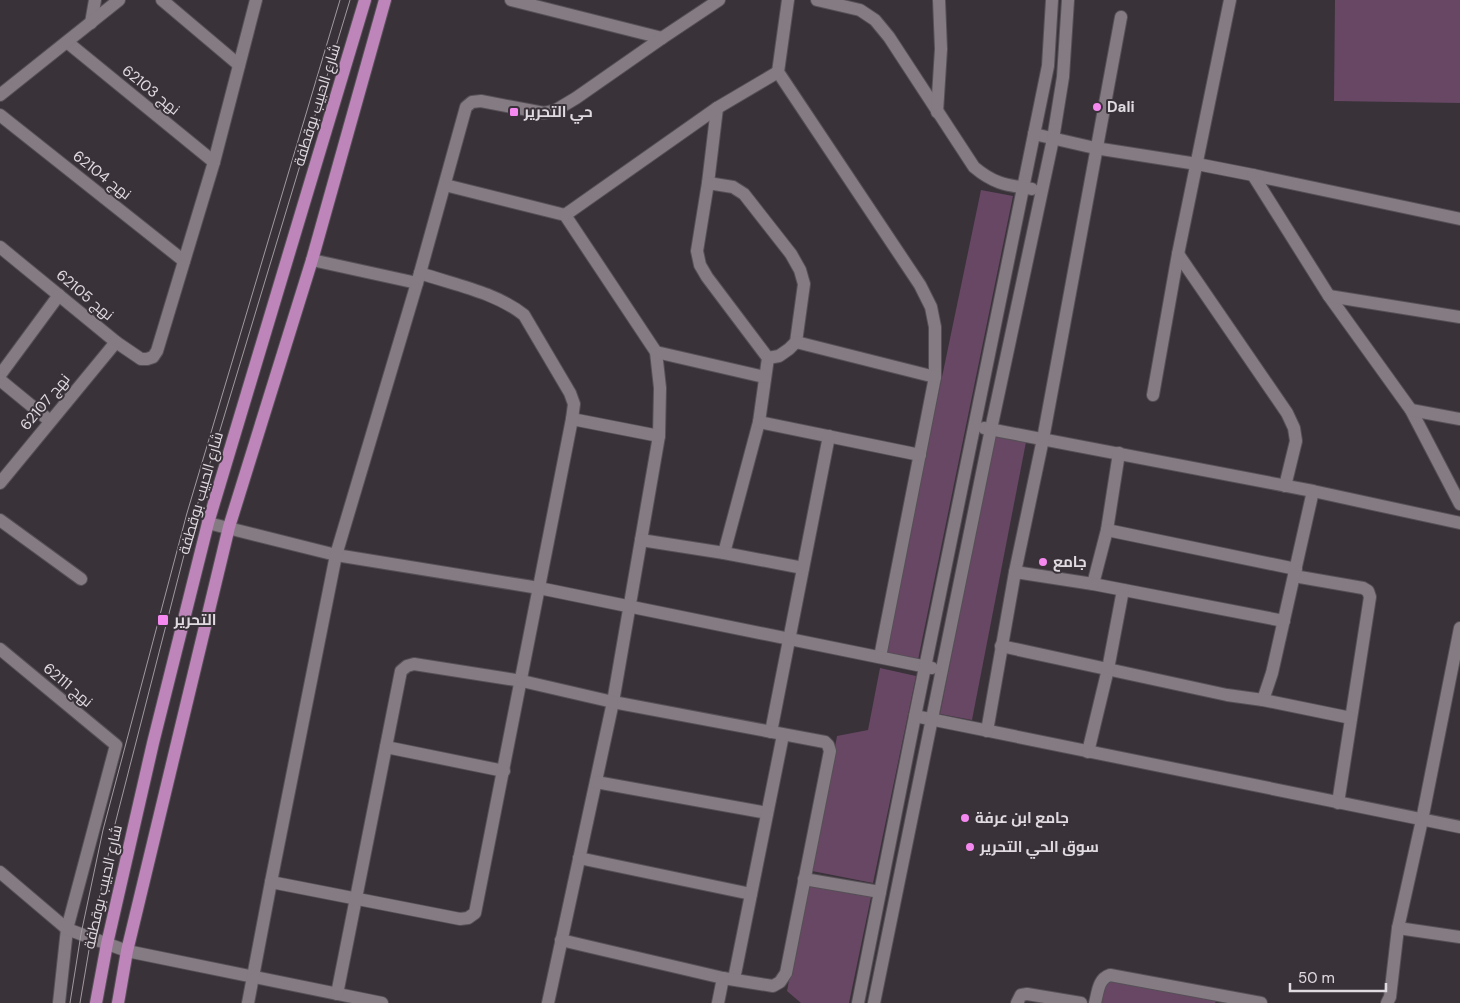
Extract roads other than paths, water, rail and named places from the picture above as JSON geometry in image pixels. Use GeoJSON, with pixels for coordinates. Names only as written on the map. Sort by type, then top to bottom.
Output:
{"type":"FeatureCollection","features":[{"type":"Feature","properties":{"kind":"main road","name":"شارع الحبيب بوقطفة"},"geometry":{"type":"LineString","coordinates":[[96,1003],[106,944],[152,743],[208,523],[365,0]]}},
{"type":"Feature","properties":{"kind":"main road"},"geometry":{"type":"LineString","coordinates":[[118,1003],[127,951],[230,527],[312,260],[385,0]]}},
{"type":"Feature","properties":{"kind":"street"},"geometry":{"type":"LineString","coordinates":[[91,23],[95,0]]}},
{"type":"Feature","properties":{"kind":"street"},"geometry":{"type":"LineString","coordinates":[[0,95],[119,0]]}},
{"type":"Feature","properties":{"kind":"street"},"geometry":{"type":"LineString","coordinates":[[162,0],[239,65]]}},
{"type":"Feature","properties":{"kind":"street"},"geometry":{"type":"LineString","coordinates":[[184,261],[214,162],[256,0]]}},
{"type":"Feature","properties":{"kind":"street"},"geometry":{"type":"LineString","coordinates":[[511,0],[662,38]]}},
{"type":"Feature","properties":{"kind":"street"},"geometry":{"type":"LineString","coordinates":[[248,1003],[336,555],[419,278],[466,106],[481,100],[544,113],[556,110],[719,0]]}},
{"type":"Feature","properties":{"kind":"street"},"geometry":{"type":"LineString","coordinates":[[788,0],[778,72],[920,286],[931,307],[935,327],[935,377],[880,657]]}},
{"type":"Feature","properties":{"kind":"street"},"geometry":{"type":"LineString","coordinates":[[818,0],[860,10],[875,20],[889,37],[974,167],[987,178],[1001,184],[1041,191]]}},
{"type":"Feature","properties":{"kind":"street"},"geometry":{"type":"LineString","coordinates":[[937,112],[941,49],[940,0]]}},
{"type":"Feature","properties":{"kind":"street"},"geometry":{"type":"LineString","coordinates":[[858,1003],[1048,66],[1052,0]]}},
{"type":"Feature","properties":{"kind":"street"},"geometry":{"type":"LineString","coordinates":[[874,1003],[991,429],[1053,139],[1063,77],[1068,0]]}},
{"type":"Feature","properties":{"kind":"street"},"geometry":{"type":"LineString","coordinates":[[1153,395],[1178,254],[1230,0]]}},
{"type":"Feature","properties":{"kind":"street"},"geometry":{"type":"LineString","coordinates":[[987,731],[1001,646],[1043,439],[1095,148],[1121,17]]}},
{"type":"Feature","properties":{"kind":"street","name":"نهج 62103"},"geometry":{"type":"LineString","coordinates":[[67,42],[214,162]]}},
{"type":"Feature","properties":{"kind":"street"},"geometry":{"type":"LineString","coordinates":[[565,215],[717,108],[778,72]]}},
{"type":"Feature","properties":{"kind":"street"},"geometry":{"type":"LineString","coordinates":[[717,108],[697,251],[700,265],[707,277],[768,358],[759,422],[724,552]]}},
{"type":"Feature","properties":{"kind":"street","name":"نهج 62104"},"geometry":{"type":"LineString","coordinates":[[0,115],[184,261]]}},
{"type":"Feature","properties":{"kind":"street"},"geometry":{"type":"LineString","coordinates":[[1034,134],[1095,148],[1253,175],[1460,219]]}},
{"type":"Feature","properties":{"kind":"street"},"geometry":{"type":"LineString","coordinates":[[1253,175],[1329,296],[1411,410],[1460,504]]}},
{"type":"Feature","properties":{"kind":"street"},"geometry":{"type":"LineString","coordinates":[[708,183],[733,187],[744,194],[791,254],[800,270],[804,284],[796,342],[789,350],[779,356],[768,358]]}},
{"type":"Feature","properties":{"kind":"street"},"geometry":{"type":"LineString","coordinates":[[444,185],[565,215],[656,352],[660,388],[659,436],[613,702],[548,1003]]}},
{"type":"Feature","properties":{"kind":"street","name":"نهج 62105"},"geometry":{"type":"LineString","coordinates":[[0,247],[116,342],[141,359],[148,360],[153,358],[157,351],[184,261]]}},
{"type":"Feature","properties":{"kind":"street"},"geometry":{"type":"LineString","coordinates":[[1178,254],[1286,413],[1294,428],[1296,440],[1285,486]]}},
{"type":"Feature","properties":{"kind":"street"},"geometry":{"type":"LineString","coordinates":[[271,882],[460,919],[468,918],[476,913],[574,404],[570,393],[524,315],[512,306],[499,299],[419,278],[312,260]]}},
{"type":"Feature","properties":{"kind":"street"},"geometry":{"type":"LineString","coordinates":[[0,375],[59,295]]}},
{"type":"Feature","properties":{"kind":"street"},"geometry":{"type":"LineString","coordinates":[[1329,296],[1460,318]]}},
{"type":"Feature","properties":{"kind":"street","name":"نهج 62107"},"geometry":{"type":"LineString","coordinates":[[0,483],[116,342]]}},
{"type":"Feature","properties":{"kind":"street"},"geometry":{"type":"LineString","coordinates":[[796,342],[935,377]]}},
{"type":"Feature","properties":{"kind":"street"},"geometry":{"type":"LineString","coordinates":[[656,352],[764,377]]}},
{"type":"Feature","properties":{"kind":"street"},"geometry":{"type":"LineString","coordinates":[[0,380],[50,421]]}},
{"type":"Feature","properties":{"kind":"street"},"geometry":{"type":"LineString","coordinates":[[1411,410],[1460,419]]}},
{"type":"Feature","properties":{"kind":"street"},"geometry":{"type":"LineString","coordinates":[[572,419],[659,436]]}},
{"type":"Feature","properties":{"kind":"street"},"geometry":{"type":"LineString","coordinates":[[759,422],[920,455]]}},
{"type":"Feature","properties":{"kind":"street"},"geometry":{"type":"LineString","coordinates":[[974,426],[1313,491],[1460,523]]}},
{"type":"Feature","properties":{"kind":"street"},"geometry":{"type":"LineString","coordinates":[[718,1003],[728,978],[751,894],[767,813],[789,639],[829,436]]}},
{"type":"Feature","properties":{"kind":"street"},"geometry":{"type":"LineString","coordinates":[[1093,584],[1107,530],[1119,453]]}},
{"type":"Feature","properties":{"kind":"street"},"geometry":{"type":"LineString","coordinates":[[1263,700],[1272,673],[1313,491]]}},
{"type":"Feature","properties":{"kind":"street"},"geometry":{"type":"LineString","coordinates":[[0,520],[81,579]]}},
{"type":"Feature","properties":{"kind":"street"},"geometry":{"type":"LineString","coordinates":[[208,523],[336,555],[539,588],[942,670]]}},
{"type":"Feature","properties":{"kind":"street"},"geometry":{"type":"LineString","coordinates":[[1107,530],[1295,572],[1363,588],[1368,591],[1370,597],[1338,803]]}},
{"type":"Feature","properties":{"kind":"street"},"geometry":{"type":"LineString","coordinates":[[641,540],[724,552],[803,568]]}},
{"type":"Feature","properties":{"kind":"street"},"geometry":{"type":"LineString","coordinates":[[1015,572],[1093,584],[1284,622]]}},
{"type":"Feature","properties":{"kind":"street"},"geometry":{"type":"LineString","coordinates":[[1088,752],[1108,669],[1123,590]]}},
{"type":"Feature","properties":{"kind":"street"},"geometry":{"type":"LineString","coordinates":[[1389,1001],[1398,928],[1422,820],[1460,628]]}},
{"type":"Feature","properties":{"kind":"street"},"geometry":{"type":"LineString","coordinates":[[1001,646],[1227,695],[1263,700],[1351,718]]}},
{"type":"Feature","properties":{"kind":"street","name":"نهج 62111"},"geometry":{"type":"LineString","coordinates":[[0,649],[116,745],[67,929]]}},
{"type":"Feature","properties":{"kind":"street"},"geometry":{"type":"LineString","coordinates":[[337,994],[401,671],[407,666],[414,664],[522,681],[613,702],[825,742],[828,746],[830,751],[786,973],[780,982],[773,986],[728,978],[561,940]]}},
{"type":"Feature","properties":{"kind":"street"},"geometry":{"type":"LineString","coordinates":[[915,716],[1460,827]]}},
{"type":"Feature","properties":{"kind":"street"},"geometry":{"type":"LineString","coordinates":[[386,747],[504,770]]}},
{"type":"Feature","properties":{"kind":"street"},"geometry":{"type":"LineString","coordinates":[[596,782],[767,813]]}},
{"type":"Feature","properties":{"kind":"street"},"geometry":{"type":"LineString","coordinates":[[579,858],[751,894]]}},
{"type":"Feature","properties":{"kind":"street"},"geometry":{"type":"LineString","coordinates":[[0,872],[67,929],[106,944],[127,951],[382,1003]]}},
{"type":"Feature","properties":{"kind":"street"},"geometry":{"type":"LineString","coordinates":[[804,879],[880,892]]}},
{"type":"Feature","properties":{"kind":"street"},"geometry":{"type":"LineString","coordinates":[[1398,928],[1460,937]]}},
{"type":"Feature","properties":{"kind":"street"},"geometry":{"type":"LineString","coordinates":[[58,1003],[67,929]]}},
{"type":"Feature","properties":{"kind":"street"},"geometry":{"type":"LineString","coordinates":[[1095,1003],[1100,981],[1110,975],[1261,1003]]}},
{"type":"Feature","properties":{"kind":"street"},"geometry":{"type":"LineString","coordinates":[[1017,1003],[1022,995],[1027,994],[1081,1003]]}},
{"type":"Feature","properties":{"kind":"tram line"},"geometry":{"type":"LineString","coordinates":[[70,1003],[81,934],[103,830],[187,513],[340,0]]}},
{"type":"Feature","properties":{"kind":"tram line"},"geometry":{"type":"LineString","coordinates":[[80,1003],[91,938],[113,832],[194,516],[350,0]]}},
{"type":"Feature","properties":{"kind":"place","name":"Dali"},"geometry":{"type":"Point","coordinates":[1097,107]}},
{"type":"Feature","properties":{"kind":"place","name":"حي التحرير"},"geometry":{"type":"Point","coordinates":[514,112]}},
{"type":"Feature","properties":{"kind":"place","name":"جامع"},"geometry":{"type":"Point","coordinates":[1043,562]}},
{"type":"Feature","properties":{"kind":"place","name":"التحرير"},"geometry":{"type":"Point","coordinates":[163,620]}},
{"type":"Feature","properties":{"kind":"place","name":"جامع ابن عرفة"},"geometry":{"type":"Point","coordinates":[965,818]}},
{"type":"Feature","properties":{"kind":"place","name":"سوق الحي التحرير"},"geometry":{"type":"Point","coordinates":[970,847]}}]}
